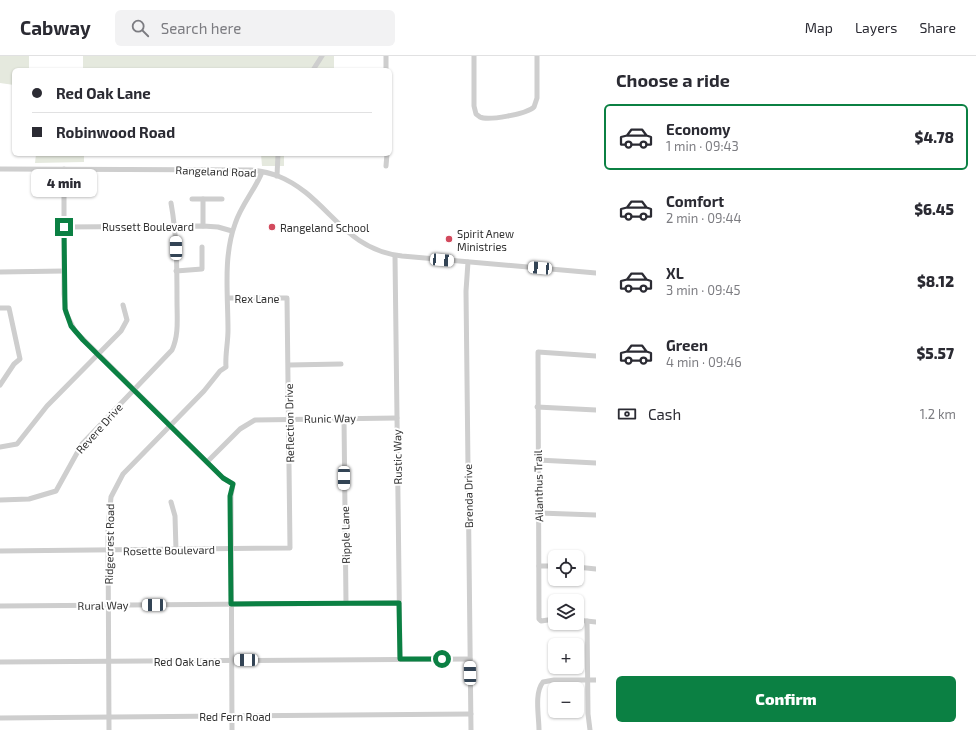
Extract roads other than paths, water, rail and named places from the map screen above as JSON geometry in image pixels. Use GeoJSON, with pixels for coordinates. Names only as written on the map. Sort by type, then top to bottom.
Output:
{"type":"FeatureCollection","features":[{"type":"Feature","properties":{"kind":"street"},"geometry":{"type":"LineString","coordinates":[[314,68],[322,56]]}},
{"type":"Feature","properties":{"kind":"street"},"geometry":{"type":"LineString","coordinates":[[386,56],[386,68]]}},
{"type":"Feature","properties":{"kind":"street"},"geometry":{"type":"LineString","coordinates":[[474,56],[475,112],[479,117],[487,119],[526,112],[534,107],[537,98],[537,56]]}},
{"type":"Feature","properties":{"kind":"street"},"geometry":{"type":"LineString","coordinates":[[277,176],[278,156]]}},
{"type":"Feature","properties":{"kind":"street"},"geometry":{"type":"LineString","coordinates":[[386,166],[387,156]]}},
{"type":"Feature","properties":{"kind":"street","name":"Rangeland Road"},"geometry":{"type":"LineString","coordinates":[[0,169],[240,169],[262,172],[277,176],[306,193],[341,228],[358,241],[372,248],[395,256],[596,273]]}},
{"type":"Feature","properties":{"kind":"street"},"geometry":{"type":"LineString","coordinates":[[64,169],[64,271],[65,309],[67,318],[75,331],[98,355],[223,478],[233,484],[230,496],[232,730]]}},
{"type":"Feature","properties":{"kind":"street","name":"Ridgecrest Road"},"geometry":{"type":"LineString","coordinates":[[109,730],[108,508],[115,486],[123,474],[204,391],[220,371],[226,367],[224,358],[228,335],[228,254],[232,231],[245,200],[262,172]]}},
{"type":"Feature","properties":{"kind":"street"},"geometry":{"type":"LineString","coordinates":[[192,199],[222,198]]}},
{"type":"Feature","properties":{"kind":"street"},"geometry":{"type":"LineString","coordinates":[[203,199],[204,226]]}},
{"type":"Feature","properties":{"kind":"street","name":"Revere Drive"},"geometry":{"type":"LineString","coordinates":[[0,500],[29,499],[56,491],[82,444],[167,357],[175,344],[177,333],[175,227],[171,204]]}},
{"type":"Feature","properties":{"kind":"street","name":"Russett Boulevard"},"geometry":{"type":"LineString","coordinates":[[64,227],[204,226],[218,227],[232,231]]}},
{"type":"Feature","properties":{"kind":"street"},"geometry":{"type":"LineString","coordinates":[[176,271],[202,269],[202,247]]}},
{"type":"Feature","properties":{"kind":"street","name":"Rustic Way"},"geometry":{"type":"LineString","coordinates":[[395,256],[400,659]]}},
{"type":"Feature","properties":{"kind":"street","name":"Brenda Drive"},"geometry":{"type":"LineString","coordinates":[[468,262],[466,299],[471,730]]}},
{"type":"Feature","properties":{"kind":"street"},"geometry":{"type":"LineString","coordinates":[[0,272],[64,271]]}},
{"type":"Feature","properties":{"kind":"street","name":"Rex Lane"},"geometry":{"type":"LineString","coordinates":[[228,298],[287,298]]}},
{"type":"Feature","properties":{"kind":"street","name":"Reflection Drive"},"geometry":{"type":"LineString","coordinates":[[287,298],[289,364],[290,548]]}},
{"type":"Feature","properties":{"kind":"street"},"geometry":{"type":"LineString","coordinates":[[0,448],[17,444],[47,406],[98,355],[124,326],[127,315],[123,305]]}},
{"type":"Feature","properties":{"kind":"street"},"geometry":{"type":"LineString","coordinates":[[0,308],[9,308],[20,359],[14,364],[0,384]]}},
{"type":"Feature","properties":{"kind":"street","name":"Ailanthus Trail"},"geometry":{"type":"LineString","coordinates":[[548,620],[539,620],[537,407],[538,352],[596,356]]}},
{"type":"Feature","properties":{"kind":"street"},"geometry":{"type":"LineString","coordinates":[[289,364],[341,364]]}},
{"type":"Feature","properties":{"kind":"street"},"geometry":{"type":"LineString","coordinates":[[537,407],[596,410]]}},
{"type":"Feature","properties":{"kind":"street","name":"Ripple Lane"},"geometry":{"type":"LineString","coordinates":[[344,418],[346,603]]}},
{"type":"Feature","properties":{"kind":"street","name":"Runic Way"},"geometry":{"type":"LineString","coordinates":[[207,462],[247,424],[263,419],[397,418]]}},
{"type":"Feature","properties":{"kind":"street"},"geometry":{"type":"LineString","coordinates":[[538,460],[596,463]]}},
{"type":"Feature","properties":{"kind":"street"},"geometry":{"type":"LineString","coordinates":[[171,502],[175,516],[176,550]]}},
{"type":"Feature","properties":{"kind":"street"},"geometry":{"type":"LineString","coordinates":[[539,513],[596,516]]}},
{"type":"Feature","properties":{"kind":"street","name":"Rosette Boulevard"},"geometry":{"type":"LineString","coordinates":[[0,551],[290,548]]}},
{"type":"Feature","properties":{"kind":"street"},"geometry":{"type":"LineString","coordinates":[[539,566],[548,566]]}},
{"type":"Feature","properties":{"kind":"street"},"geometry":{"type":"LineString","coordinates":[[584,568],[596,569]]}},
{"type":"Feature","properties":{"kind":"street","name":"Rural Way"},"geometry":{"type":"LineString","coordinates":[[0,606],[399,603]]}},
{"type":"Feature","properties":{"kind":"street"},"geometry":{"type":"LineString","coordinates":[[584,621],[596,622]]}},
{"type":"Feature","properties":{"kind":"street"},"geometry":{"type":"LineString","coordinates":[[587,621],[590,730]]}},
{"type":"Feature","properties":{"kind":"street","name":"Red Oak Lane"},"geometry":{"type":"LineString","coordinates":[[0,662],[470,659]]}},
{"type":"Feature","properties":{"kind":"street"},"geometry":{"type":"LineString","coordinates":[[539,730],[538,697],[540,686],[543,682],[554,680],[596,680]]}},
{"type":"Feature","properties":{"kind":"street","name":"Red Fern Road"},"geometry":{"type":"LineString","coordinates":[[0,718],[471,714]]}},
{"type":"Feature","properties":{"kind":"place","name":"Rangeland School"},"geometry":{"type":"Point","coordinates":[272,227]}},
{"type":"Feature","properties":{"kind":"place","name":"Spirit Anew Ministries"},"geometry":{"type":"Point","coordinates":[449,239]}}]}
